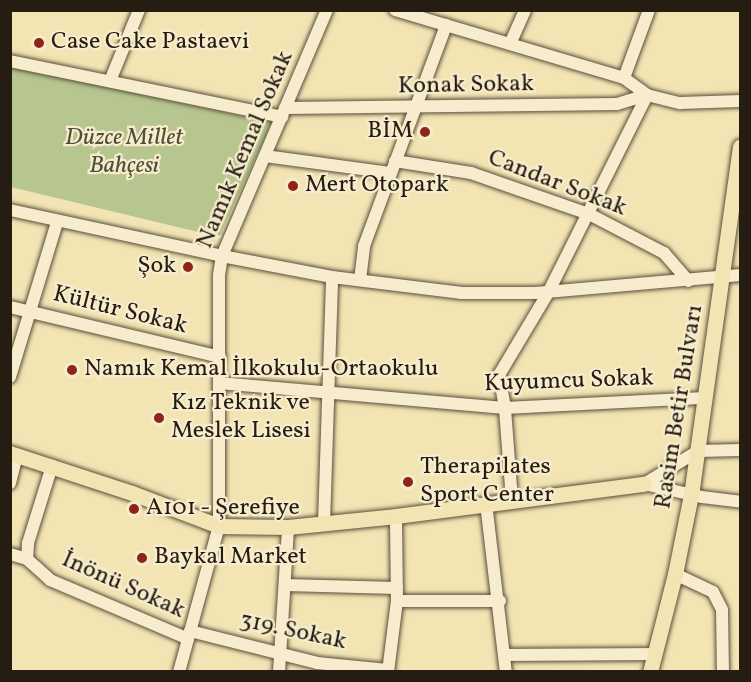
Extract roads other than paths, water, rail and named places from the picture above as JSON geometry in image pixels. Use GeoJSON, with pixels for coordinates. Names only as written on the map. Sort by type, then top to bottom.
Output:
{"type":"FeatureCollection","features":[{"type":"Feature","properties":{"kind":"main road","name":"Rasim Betir Bulvarı"},"geometry":{"type":"LineString","coordinates":[[650,672],[675,574],[691,495],[741,146]]}},
{"type":"Feature","properties":{"kind":"main road"},"geometry":{"type":"LineString","coordinates":[[14,454],[219,526],[288,527],[396,516],[644,484]]}},
{"type":"Feature","properties":{"kind":"street"},"geometry":{"type":"LineString","coordinates":[[110,81],[139,10]]}},
{"type":"Feature","properties":{"kind":"street","name":"Namık Kemal Sokak"},"geometry":{"type":"LineString","coordinates":[[179,672],[219,526],[219,275],[222,256],[327,10]]}},
{"type":"Feature","properties":{"kind":"street"},"geometry":{"type":"LineString","coordinates":[[395,10],[624,78],[647,95],[681,103],[741,101]]}},
{"type":"Feature","properties":{"kind":"street"},"geometry":{"type":"LineString","coordinates":[[510,44],[525,10]]}},
{"type":"Feature","properties":{"kind":"street"},"geometry":{"type":"LineString","coordinates":[[624,78],[649,10]]}},
{"type":"Feature","properties":{"kind":"street"},"geometry":{"type":"LineString","coordinates":[[360,280],[364,246],[446,25]]}},
{"type":"Feature","properties":{"kind":"street","name":"Konak Sokak"},"geometry":{"type":"LineString","coordinates":[[10,62],[284,113],[617,104],[647,95]]}},
{"type":"Feature","properties":{"kind":"street"},"geometry":{"type":"LineString","coordinates":[[512,500],[505,408],[499,375],[549,291],[647,95]]}},
{"type":"Feature","properties":{"kind":"street"},"geometry":{"type":"LineString","coordinates":[[265,156],[390,173]]}},
{"type":"Feature","properties":{"kind":"street","name":"Candar Sokak"},"geometry":{"type":"LineString","coordinates":[[395,161],[471,173],[589,214],[664,253],[688,281]]}},
{"type":"Feature","properties":{"kind":"street"},"geometry":{"type":"LineString","coordinates":[[10,210],[57,222],[332,277],[462,292],[549,291],[741,275]]}},
{"type":"Feature","properties":{"kind":"street"},"geometry":{"type":"LineString","coordinates":[[10,377],[32,311],[57,222]]}},
{"type":"Feature","properties":{"kind":"street"},"geometry":{"type":"LineString","coordinates":[[324,523],[332,277]]}},
{"type":"Feature","properties":{"kind":"street","name":"Kültür Sokak"},"geometry":{"type":"LineString","coordinates":[[10,307],[220,357]]}},
{"type":"Feature","properties":{"kind":"street","name":"Kuyumcu Sokak"},"geometry":{"type":"LineString","coordinates":[[219,383],[505,408],[705,398]]}},
{"type":"Feature","properties":{"kind":"street"},"geometry":{"type":"LineString","coordinates":[[644,484],[698,452],[741,450]]}},
{"type":"Feature","properties":{"kind":"street"},"geometry":{"type":"LineString","coordinates":[[10,483],[14,454]]}},
{"type":"Feature","properties":{"kind":"street"},"geometry":{"type":"LineString","coordinates":[[27,559],[28,543],[52,466]]}},
{"type":"Feature","properties":{"kind":"street"},"geometry":{"type":"LineString","coordinates":[[644,484],[691,495],[741,502]]}},
{"type":"Feature","properties":{"kind":"street"},"geometry":{"type":"LineString","coordinates":[[486,503],[500,601],[506,672]]}},
{"type":"Feature","properties":{"kind":"street"},"geometry":{"type":"LineString","coordinates":[[388,671],[397,601],[396,516]]}},
{"type":"Feature","properties":{"kind":"street"},"geometry":{"type":"LineString","coordinates":[[279,672],[288,527]]}},
{"type":"Feature","properties":{"kind":"street","name":"İnönü Sokak"},"geometry":{"type":"LineString","coordinates":[[10,554],[27,559],[50,580],[189,635]]}},
{"type":"Feature","properties":{"kind":"street"},"geometry":{"type":"LineString","coordinates":[[675,574],[713,592],[722,610],[723,672]]}},
{"type":"Feature","properties":{"kind":"street"},"geometry":{"type":"LineString","coordinates":[[285,585],[397,588]]}},
{"type":"Feature","properties":{"kind":"street"},"geometry":{"type":"LineString","coordinates":[[397,601],[500,601]]}},
{"type":"Feature","properties":{"kind":"street","name":"319. Sokak"},"geometry":{"type":"LineString","coordinates":[[189,635],[317,663],[388,671]]}},
{"type":"Feature","properties":{"kind":"street"},"geometry":{"type":"LineString","coordinates":[[506,655],[655,654]]}},
{"type":"Feature","properties":{"kind":"place","name":"Case Cake Pastaevi"},"geometry":{"type":"Point","coordinates":[39,43]}},
{"type":"Feature","properties":{"kind":"place","name":"BİM"},"geometry":{"type":"Point","coordinates":[425,132]}},
{"type":"Feature","properties":{"kind":"place","name":"Mert Otopark"},"geometry":{"type":"Point","coordinates":[293,186]}},
{"type":"Feature","properties":{"kind":"place","name":"Şok"},"geometry":{"type":"Point","coordinates":[188,267]}},
{"type":"Feature","properties":{"kind":"place","name":"Namık Kemal İlkokulu-Ortaokulu"},"geometry":{"type":"Point","coordinates":[72,370]}},
{"type":"Feature","properties":{"kind":"place","name":"Kız Teknik ve Meslek Lisesi"},"geometry":{"type":"Point","coordinates":[159,418]}},
{"type":"Feature","properties":{"kind":"place","name":"Therapilates Sport Center"},"geometry":{"type":"Point","coordinates":[408,482]}},
{"type":"Feature","properties":{"kind":"place","name":"A101 - Şerefiye"},"geometry":{"type":"Point","coordinates":[134,509]}},
{"type":"Feature","properties":{"kind":"place","name":"Baykal Market"},"geometry":{"type":"Point","coordinates":[142,558]}},
{"type":"Feature","properties":{"kind":"park label","name":"Düzce Millet Bahçesi"},"geometry":{"type":"Point","coordinates":[124,153]}}]}
